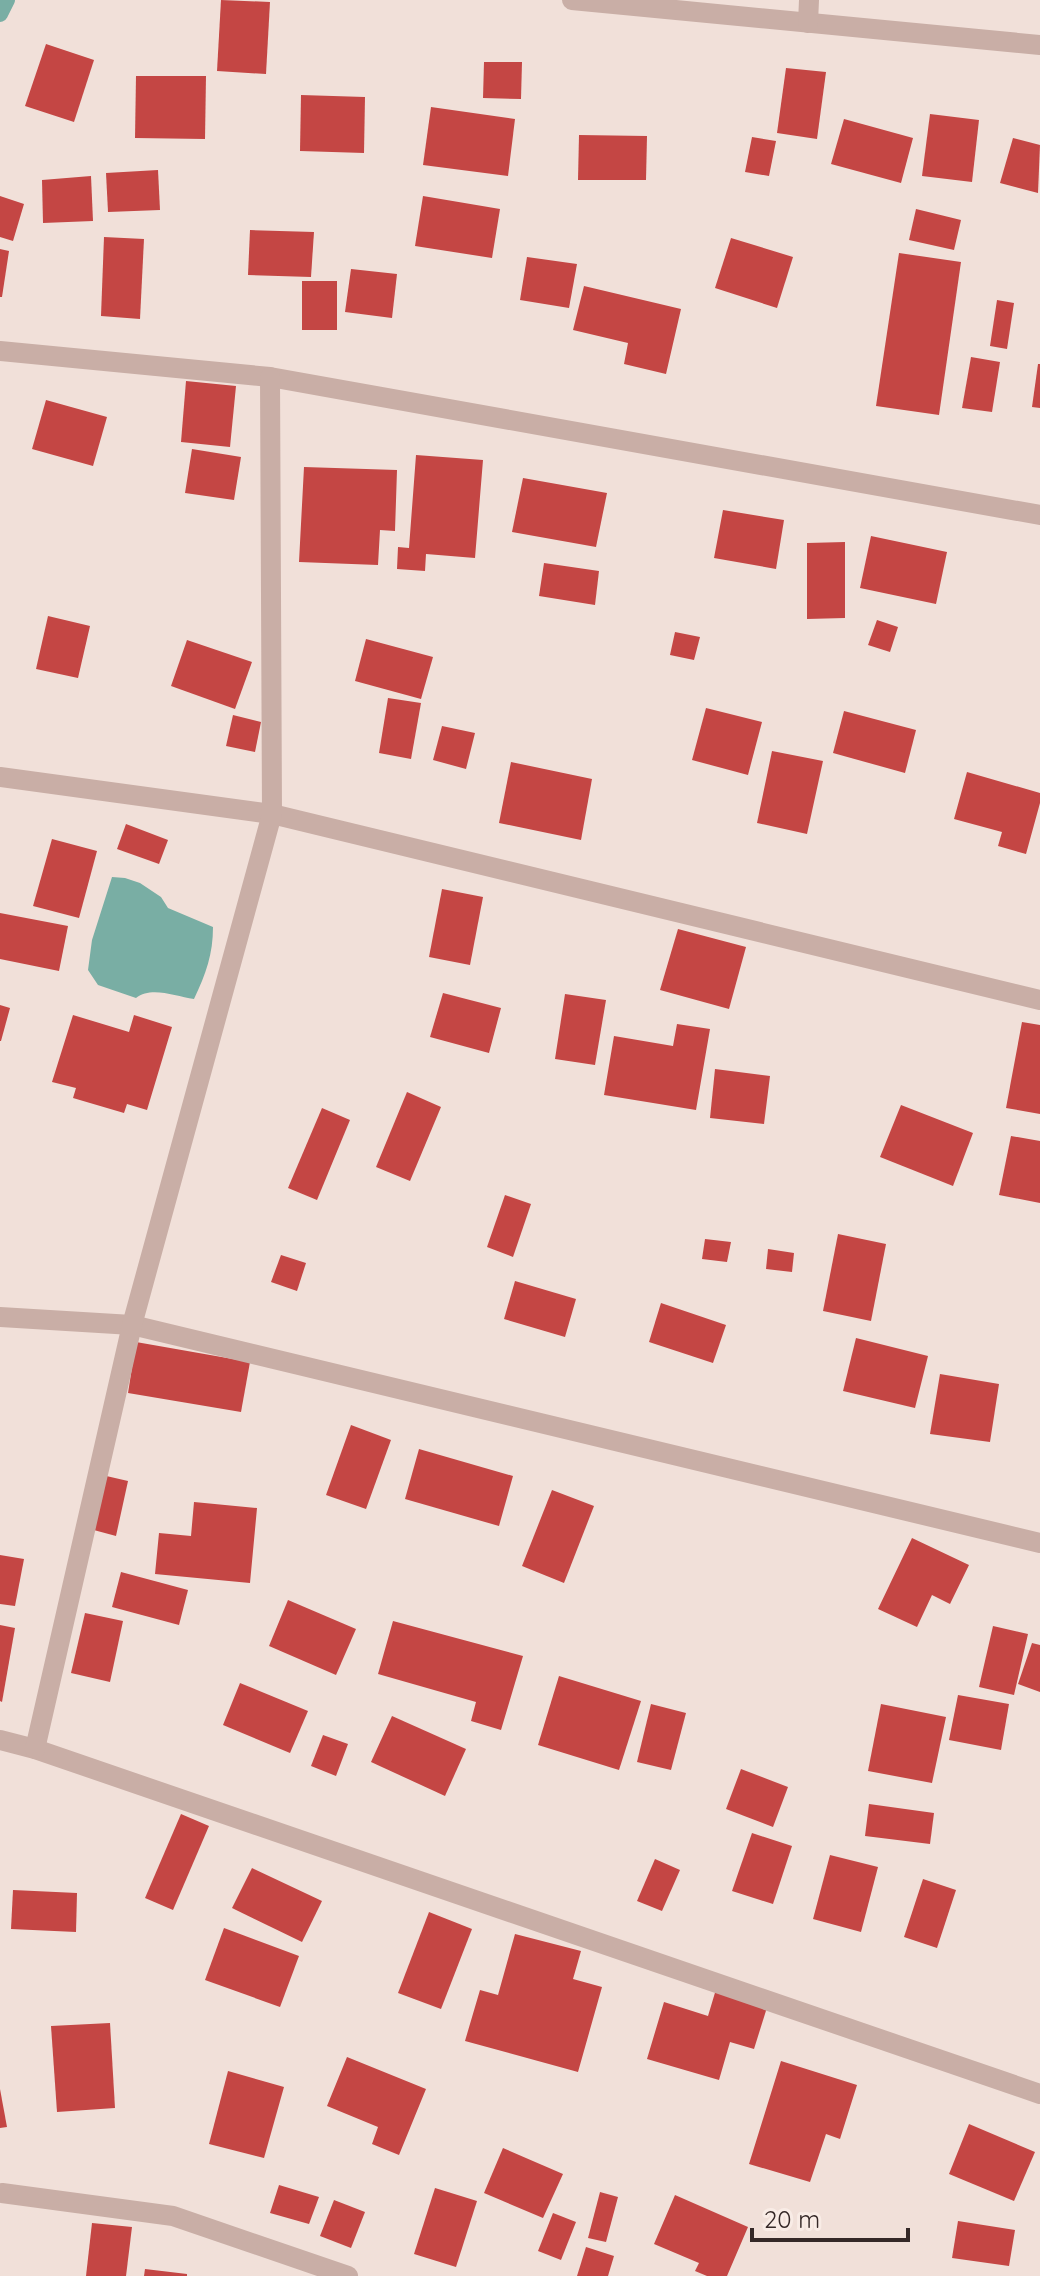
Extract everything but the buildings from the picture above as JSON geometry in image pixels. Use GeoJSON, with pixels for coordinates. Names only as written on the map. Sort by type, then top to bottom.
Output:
{"type":"FeatureCollection","features":[{"type":"Feature","properties":{"kind":"street"},"geometry":{"type":"LineString","coordinates":[[572,0],[1040,45]]}},
{"type":"Feature","properties":{"kind":"street"},"geometry":{"type":"LineString","coordinates":[[808,23],[809,0]]}},
{"type":"Feature","properties":{"kind":"street"},"geometry":{"type":"LineString","coordinates":[[0,351],[270,377],[1040,515]]}},
{"type":"Feature","properties":{"kind":"street"},"geometry":{"type":"LineString","coordinates":[[35,1749],[132,1325],[272,814],[270,377]]}},
{"type":"Feature","properties":{"kind":"street"},"geometry":{"type":"LineString","coordinates":[[0,777],[272,814],[1040,1000]]}},
{"type":"Feature","properties":{"kind":"street"},"geometry":{"type":"LineString","coordinates":[[0,1317],[132,1325],[1040,1543]]}},
{"type":"Feature","properties":{"kind":"street"},"geometry":{"type":"LineString","coordinates":[[0,1740],[35,1749],[1040,2094]]}},
{"type":"Feature","properties":{"kind":"street"},"geometry":{"type":"LineString","coordinates":[[2,2193],[173,2216],[348,2276]]}},
{"type":"Feature","properties":{"kind":"water"},"geometry":{"type":"Polygon","coordinates":[[[112,877],[140,883],[161,897],[168,908],[213,927],[208,964],[194,999],[156,992],[136,998],[98,985],[88,970],[92,940],[112,877]]]}},
{"type":"Feature","properties":{"kind":"waterway"},"geometry":{"type":"LineString","coordinates":[[0,14],[7,0]]}}]}
